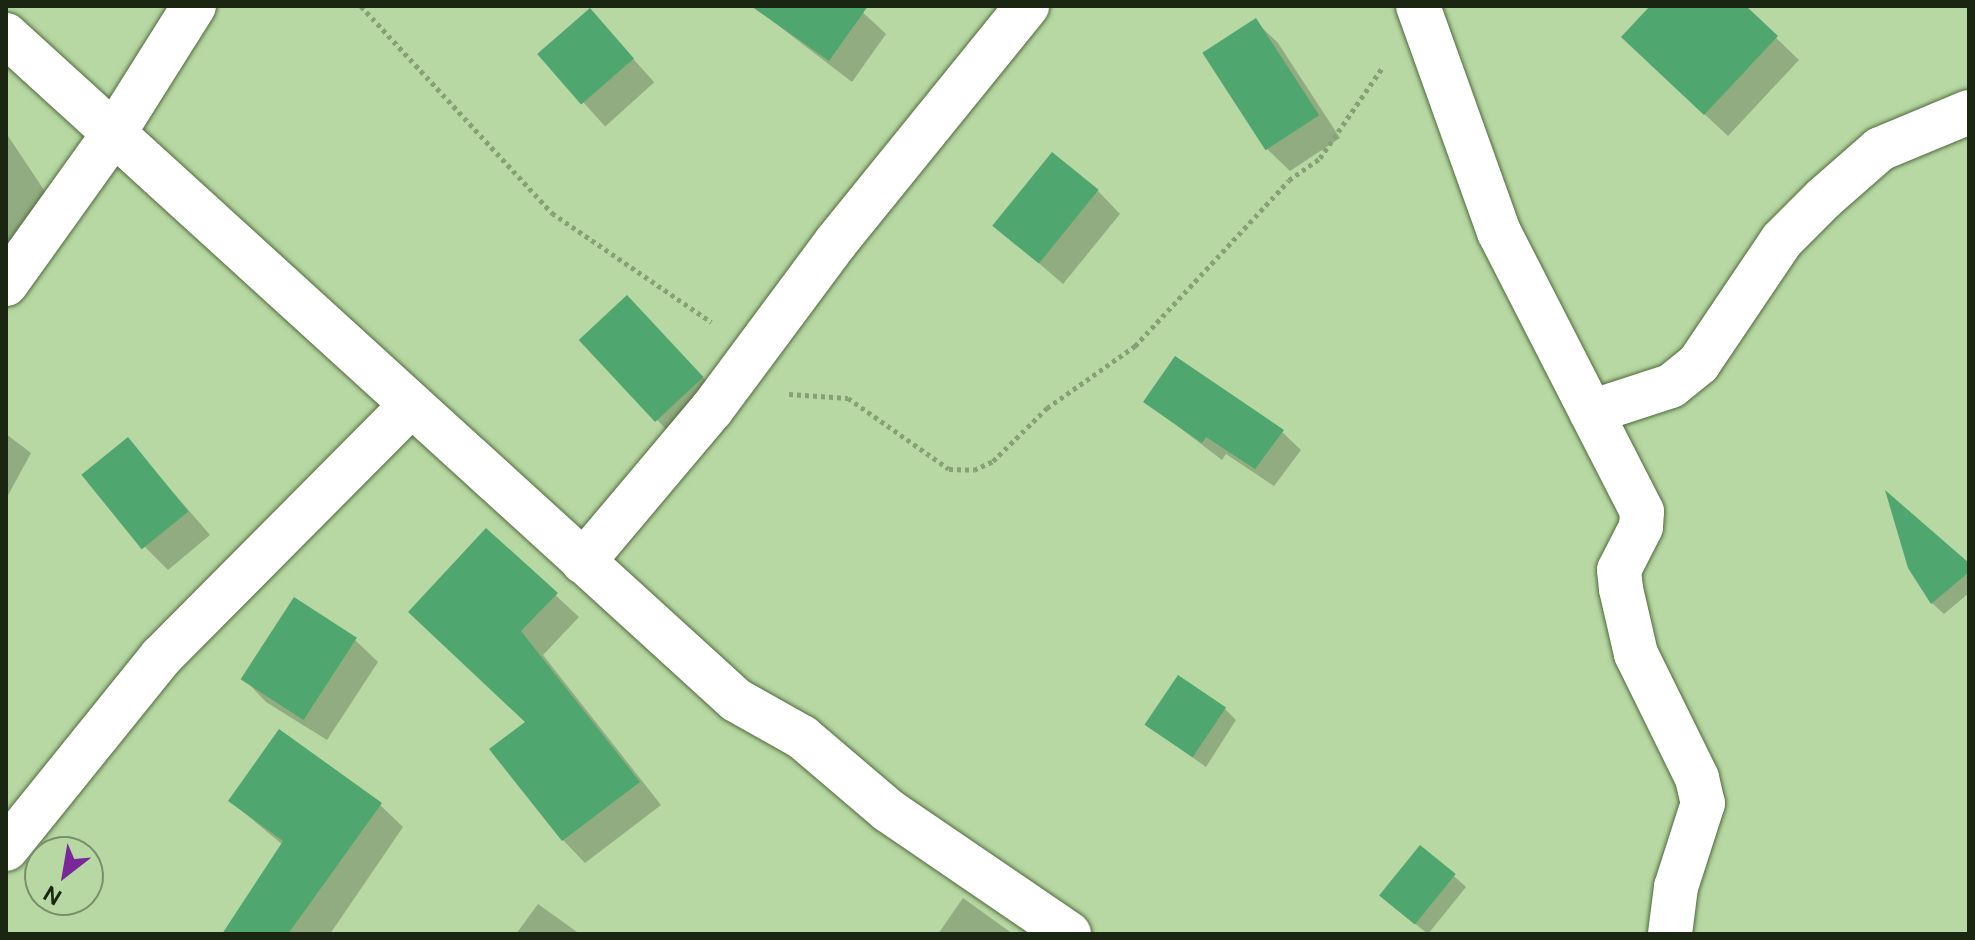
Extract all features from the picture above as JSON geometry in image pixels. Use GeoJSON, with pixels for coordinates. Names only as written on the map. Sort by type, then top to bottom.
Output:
{"type":"FeatureCollection","features":[{"type":"Feature","properties":{"kind":"street"},"geometry":{"type":"LineString","coordinates":[[6,284],[114,133],[194,6]]}},
{"type":"Feature","properties":{"kind":"street"},"geometry":{"type":"LineString","coordinates":[[583,562],[712,409],[836,242],[1027,6]]}},
{"type":"Feature","properties":{"kind":"street"},"geometry":{"type":"LineString","coordinates":[[1419,8],[1499,232],[1642,512],[1641,527],[1619,570],[1636,654],[1702,791],[1700,821],[1676,887],[1670,934]]}},
{"type":"Feature","properties":{"kind":"street"},"geometry":{"type":"LineString","coordinates":[[6,35],[736,700],[802,737],[889,811],[1069,934]]}},
{"type":"Feature","properties":{"kind":"street"},"geometry":{"type":"LineString","coordinates":[[1591,412],[1671,386],[1699,363],[1782,240],[1824,198],[1880,149],[1969,112]]}},
{"type":"Feature","properties":{"kind":"street"},"geometry":{"type":"LineString","coordinates":[[6,849],[161,657],[411,405]]}},
{"type":"Feature","properties":{"kind":"path"},"geometry":{"type":"LineString","coordinates":[[361,6],[552,213],[755,352]]}},
{"type":"Feature","properties":{"kind":"path"},"geometry":{"type":"LineString","coordinates":[[712,409],[790,394],[848,398],[949,469],[974,470],[993,461],[1047,408],[1135,346],[1289,180],[1320,158],[1419,8]]}},
{"type":"Feature","properties":{"kind":"building"},"geometry":{"type":"Polygon","coordinates":[[[751,6],[868,6],[829,61],[751,6]]]}},
{"type":"Feature","properties":{"kind":"building"},"geometry":{"type":"Polygon","coordinates":[[[1650,6],[1746,6],[1778,36],[1704,115],[1621,37],[1650,6]]]}},
{"type":"Feature","properties":{"kind":"building"},"geometry":{"type":"Polygon","coordinates":[[[590,8],[634,59],[581,104],[537,54],[590,8]]]}},
{"type":"Feature","properties":{"kind":"building"},"geometry":{"type":"Polygon","coordinates":[[[1256,18],[1319,115],[1266,150],[1202,53],[1256,18]]]}},
{"type":"Feature","properties":{"kind":"building"},"geometry":{"type":"Polygon","coordinates":[[[1052,152],[1099,190],[1039,264],[992,226],[1052,152]]]}},
{"type":"Feature","properties":{"kind":"building"},"geometry":{"type":"Polygon","coordinates":[[[627,295],[703,377],[655,422],[579,340],[627,295]]]}},
{"type":"Feature","properties":{"kind":"building"},"geometry":{"type":"Polygon","coordinates":[[[1175,356],[1284,430],[1255,469],[1206,437],[1202,443],[1143,402],[1175,356]]]}},
{"type":"Feature","properties":{"kind":"building"},"geometry":{"type":"Polygon","coordinates":[[[128,437],[188,512],[142,549],[81,475],[128,437]]]}},
{"type":"Feature","properties":{"kind":"building"},"geometry":{"type":"Polygon","coordinates":[[[1885,490],[1969,563],[1969,572],[1931,604],[1908,568],[1885,490]]]}},
{"type":"Feature","properties":{"kind":"building"},"geometry":{"type":"Polygon","coordinates":[[[486,528],[558,593],[521,631],[640,782],[562,841],[489,749],[525,722],[408,612],[486,528]]]}},
{"type":"Feature","properties":{"kind":"building"},"geometry":{"type":"Polygon","coordinates":[[[294,597],[357,638],[304,720],[241,679],[294,597]]]}},
{"type":"Feature","properties":{"kind":"building"},"geometry":{"type":"Polygon","coordinates":[[[1178,675],[1226,707],[1193,757],[1144,725],[1178,675]]]}},
{"type":"Feature","properties":{"kind":"building"},"geometry":{"type":"Polygon","coordinates":[[[279,729],[382,803],[288,934],[222,934],[283,841],[228,801],[279,729]]]}},
{"type":"Feature","properties":{"kind":"building"},"geometry":{"type":"Polygon","coordinates":[[[1420,845],[1456,874],[1415,924],[1379,896],[1420,845]]]}}]}
